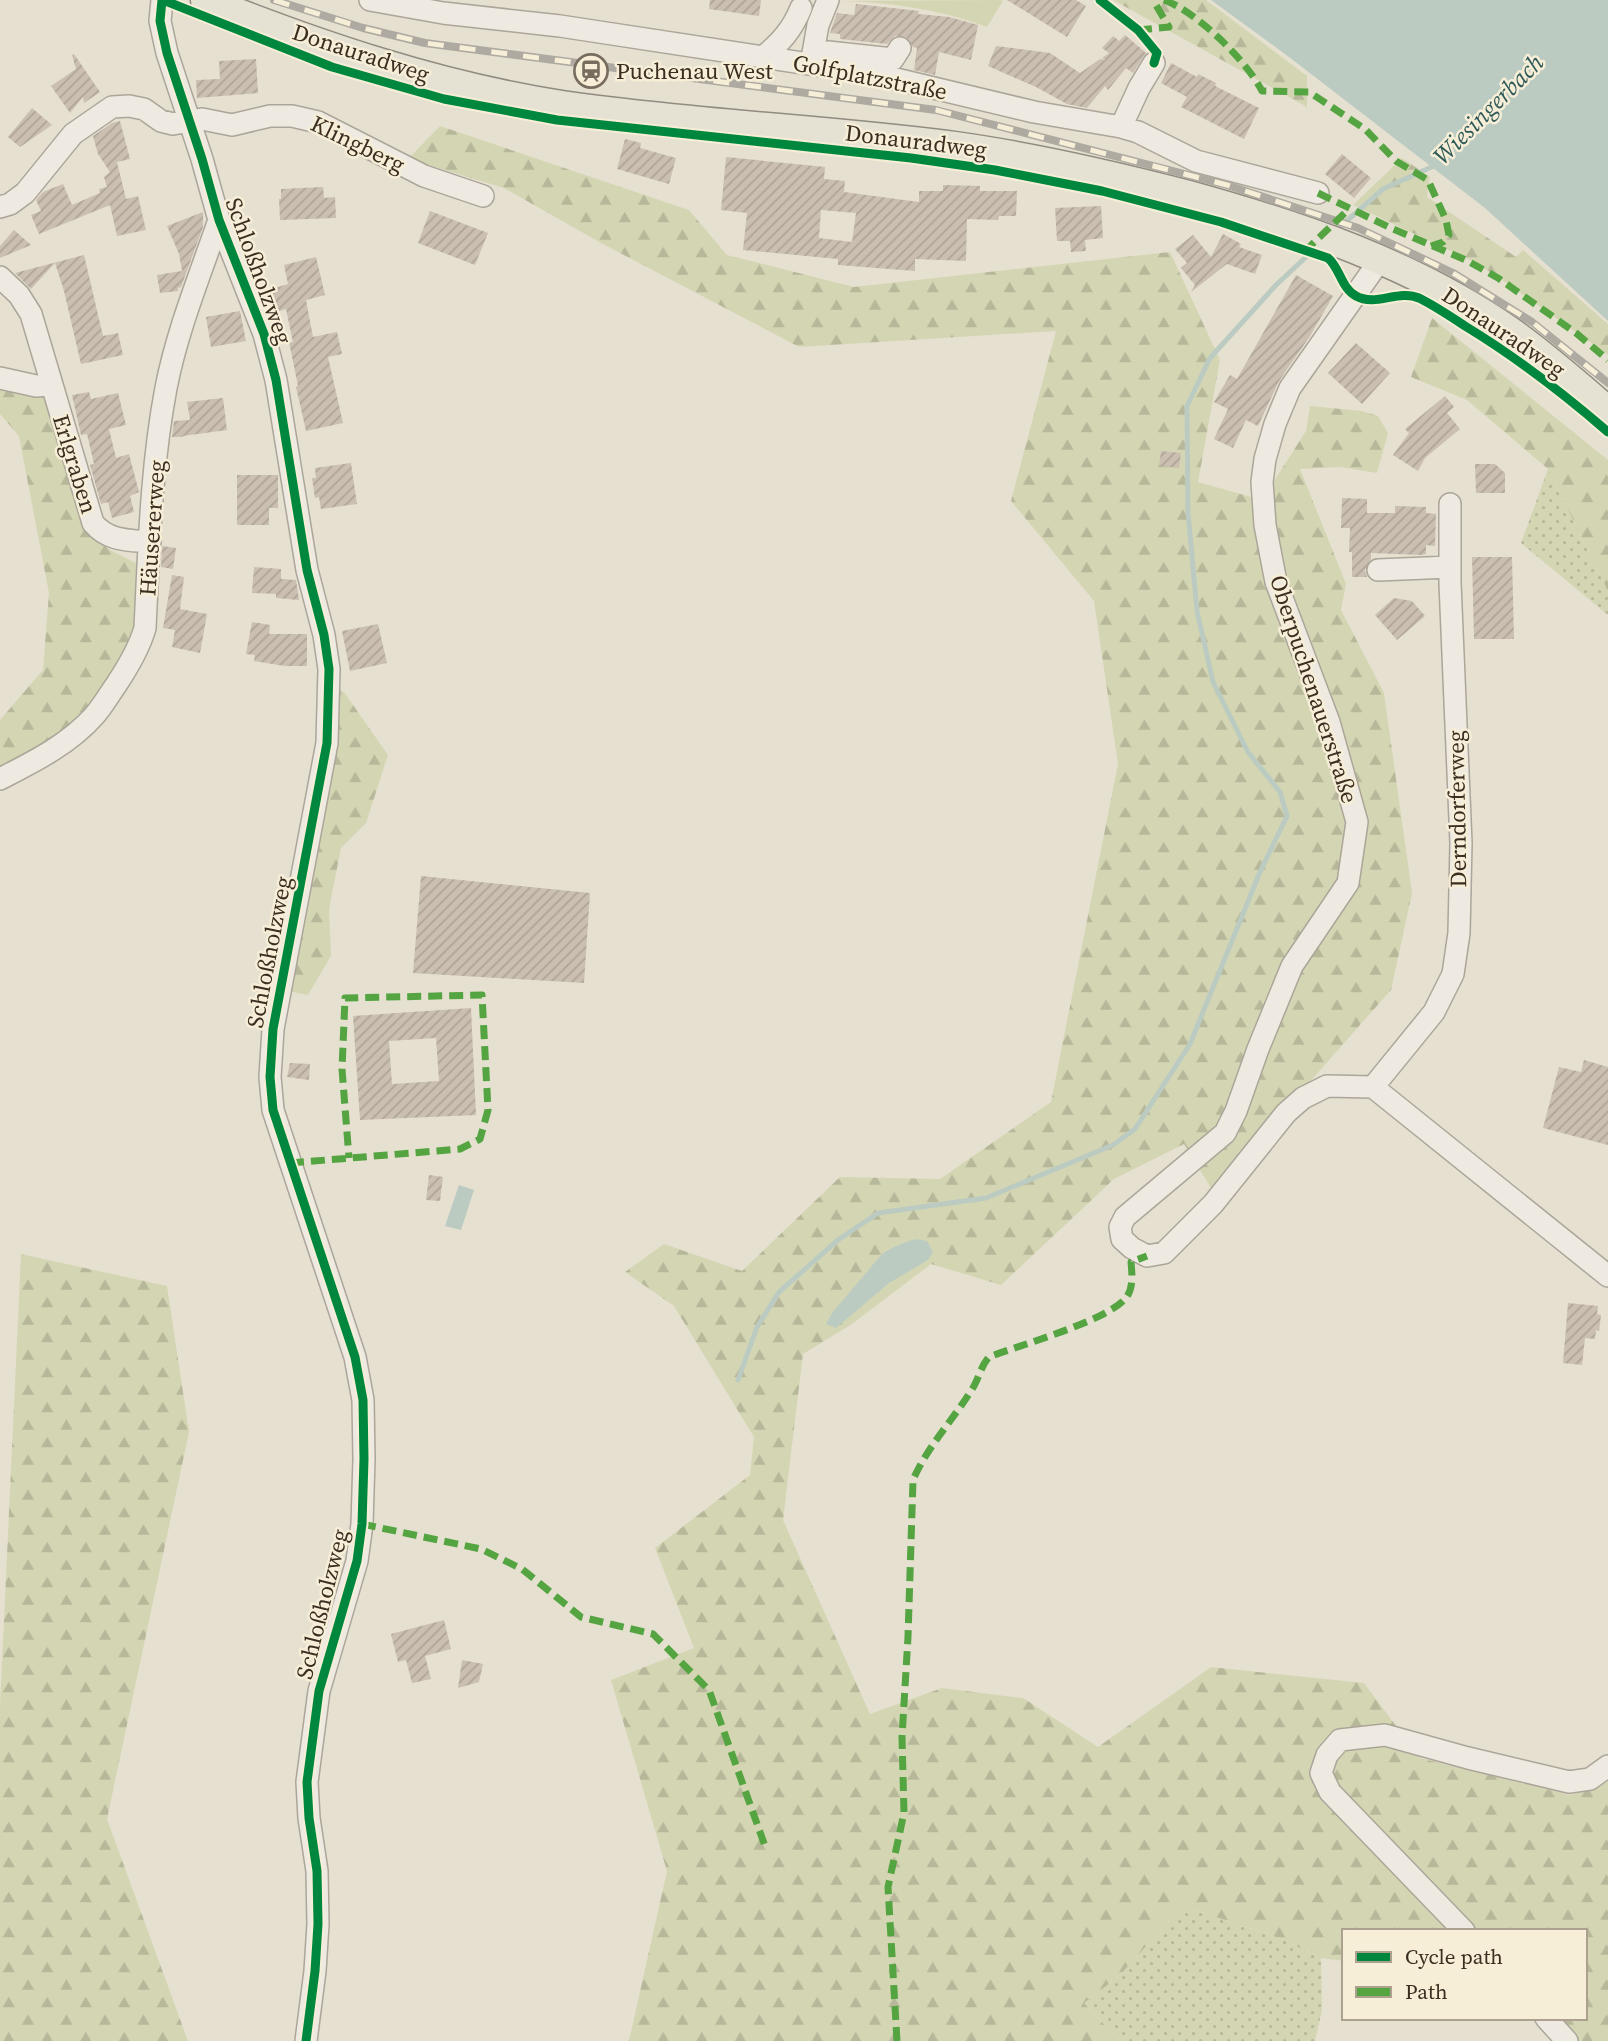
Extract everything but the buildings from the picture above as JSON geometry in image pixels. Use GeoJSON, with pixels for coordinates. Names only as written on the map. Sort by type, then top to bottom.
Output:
{"type":"FeatureCollection","features":[{"type":"Feature","properties":{"kind":"main road"},"geometry":{"type":"LineString","coordinates":[[205,0],[369,60],[461,85],[561,104],[956,146],[1131,180],[1239,209],[1354,249],[1449,294],[1510,331],[1608,411]]}},
{"type":"Feature","properties":{"kind":"street","name":"Schloßholzweg"},"geometry":{"type":"LineString","coordinates":[[162,0],[160,21],[188,121],[219,220],[264,334],[273,369],[307,570],[324,635],[329,669],[327,743],[273,1029],[270,1077],[274,1110],[355,1357],[363,1400],[362,1524],[357,1560],[319,1691],[307,1782],[317,1871],[318,1924],[306,2041]]}},
{"type":"Feature","properties":{"kind":"street","name":"Golfplatzstraße"},"geometry":{"type":"LineString","coordinates":[[370,0],[443,13],[560,26],[875,74],[1034,112],[1121,127],[1138,132],[1196,161],[1318,192]]}},
{"type":"Feature","properties":{"kind":"street"},"geometry":{"type":"LineString","coordinates":[[811,64],[818,25],[828,0]]}},
{"type":"Feature","properties":{"kind":"street"},"geometry":{"type":"LineString","coordinates":[[763,57],[780,43],[793,27],[801,8]]}},
{"type":"Feature","properties":{"kind":"street"},"geometry":{"type":"LineString","coordinates":[[811,64],[828,52],[893,59],[900,48]]}},
{"type":"Feature","properties":{"kind":"street"},"geometry":{"type":"LineString","coordinates":[[1121,127],[1154,63]]}},
{"type":"Feature","properties":{"kind":"street"},"geometry":{"type":"LineString","coordinates":[[0,207],[10,204],[25,193],[73,134],[112,107],[144,109],[161,121],[173,124],[188,121]]}},
{"type":"Feature","properties":{"kind":"street","name":"Klingberg"},"geometry":{"type":"LineString","coordinates":[[188,121],[202,119],[232,125],[270,116],[305,118],[425,176],[483,196]]}},
{"type":"Feature","properties":{"kind":"street","name":"Häusererweg"},"geometry":{"type":"LineString","coordinates":[[0,779],[35,761],[70,738],[95,715],[141,642],[145,628],[159,429],[167,385],[182,326],[219,220]]}},
{"type":"Feature","properties":{"kind":"street","name":"Oberpuchenauerstraße"},"geometry":{"type":"LineString","coordinates":[[1373,1087],[1327,1086],[1303,1098],[1286,1113],[1213,1204],[1164,1254],[1147,1256],[1122,1239],[1120,1227],[1125,1217],[1224,1133],[1236,1111],[1292,966],[1348,883],[1357,822],[1329,722],[1276,582],[1265,525],[1262,482],[1265,459],[1275,424],[1290,388],[1380,260]]}},
{"type":"Feature","properties":{"kind":"street","name":"Erlgraben"},"geometry":{"type":"LineString","coordinates":[[0,277],[19,295],[32,314],[93,523],[101,533],[112,538],[150,542]]}},
{"type":"Feature","properties":{"kind":"street","name":"Erlgraben"},"geometry":{"type":"LineString","coordinates":[[0,378],[36,386],[51,384]]}},
{"type":"Feature","properties":{"kind":"street","name":"Derndorferweg"},"geometry":{"type":"LineString","coordinates":[[1373,1087],[1434,1012],[1453,974],[1459,933],[1461,843],[1452,666],[1450,504]]}},
{"type":"Feature","properties":{"kind":"street"},"geometry":{"type":"LineString","coordinates":[[1378,570],[1450,567]]}},
{"type":"Feature","properties":{"kind":"street"},"geometry":{"type":"LineString","coordinates":[[1373,1087],[1608,1276]]}},
{"type":"Feature","properties":{"kind":"street"},"geometry":{"type":"LineString","coordinates":[[1462,1929],[1330,1792],[1321,1773],[1327,1755],[1340,1740],[1385,1735],[1569,1782],[1590,1779],[1608,1766]]}},
{"type":"Feature","properties":{"kind":"street"},"geometry":{"type":"LineString","coordinates":[[1548,2020],[1567,2041]]}},
{"type":"Feature","properties":{"kind":"green space"},"geometry":{"type":"Polygon","coordinates":[[[1113,0],[1206,0],[1307,76],[1307,107],[1113,0]]]}},
{"type":"Feature","properties":{"kind":"green space"},"geometry":{"type":"Polygon","coordinates":[[[832,1],[1003,1],[987,27],[950,15],[911,7],[832,1]]]}},
{"type":"Feature","properties":{"kind":"green space"},"geometry":{"type":"Polygon","coordinates":[[[440,126],[689,210],[727,255],[854,287],[1170,252],[1220,360],[1198,482],[1262,500],[1306,431],[1310,406],[1362,411],[1378,416],[1388,433],[1377,473],[1341,467],[1300,469],[1346,584],[1341,610],[1384,693],[1412,893],[1391,990],[1213,1191],[1184,1144],[1114,1179],[1001,1285],[931,1264],[852,1324],[803,1354],[783,1520],[870,1714],[942,1688],[1023,1698],[1098,1747],[1211,1667],[1364,1683],[1420,1758],[1570,1795],[1600,1787],[1608,1781],[1608,2041],[1565,2041],[1538,2020],[1587,2020],[1587,1929],[1342,1929],[1342,1961],[1321,1958],[1279,1938],[1183,1906],[1119,1976],[1084,2003],[1120,2041],[629,2041],[667,1871],[611,1680],[694,1648],[655,1548],[750,1475],[754,1437],[674,1306],[625,1272],[664,1244],[742,1271],[840,1177],[940,1179],[1051,1102],[1118,764],[1094,601],[1011,501],[1056,331],[799,347],[601,243],[504,188],[408,159],[440,126]]]}},
{"type":"Feature","properties":{"kind":"green space"},"geometry":{"type":"Polygon","coordinates":[[[1402,158],[1430,177],[1427,197],[1516,257],[1523,250],[1608,324],[1608,355],[1492,273],[1353,205],[1402,158]]]}},
{"type":"Feature","properties":{"kind":"green space"},"geometry":{"type":"Polygon","coordinates":[[[1432,318],[1608,460],[1608,591],[1548,469],[1467,400],[1411,377],[1432,318]]]}},
{"type":"Feature","properties":{"kind":"green space"},"geometry":{"type":"Polygon","coordinates":[[[0,385],[44,393],[85,526],[108,549],[136,563],[134,640],[90,711],[61,737],[0,771],[0,720],[43,670],[49,593],[19,436],[0,414],[0,385]]]}},
{"type":"Feature","properties":{"kind":"green space"},"geometry":{"type":"Polygon","coordinates":[[[1548,469],[1608,591],[1608,615],[1521,543],[1548,469]]]}},
{"type":"Feature","properties":{"kind":"green space"},"geometry":{"type":"Polygon","coordinates":[[[333,686],[344,692],[388,755],[366,823],[341,848],[329,909],[331,956],[308,995],[287,991],[333,686]]]}},
{"type":"Feature","properties":{"kind":"green space"},"geometry":{"type":"Polygon","coordinates":[[[21,1254],[167,1286],[189,1432],[107,1819],[188,2041],[0,2041],[0,1706],[21,1254]]]}},
{"type":"Feature","properties":{"kind":"green space"},"geometry":{"type":"Polygon","coordinates":[[[1183,1906],[1279,1938],[1321,1958],[1322,2010],[1315,2041],[1120,2041],[1084,2003],[1119,1976],[1183,1906]]]}},
{"type":"Feature","properties":{"kind":"water"},"geometry":{"type":"Polygon","coordinates":[[[1211,0],[1608,0],[1608,321],[1485,208],[1211,0]]]}},
{"type":"Feature","properties":{"kind":"water"},"geometry":{"type":"Polygon","coordinates":[[[459,1185],[474,1190],[461,1230],[445,1226],[459,1185]]]}},
{"type":"Feature","properties":{"kind":"water"},"geometry":{"type":"Polygon","coordinates":[[[917,1239],[927,1241],[933,1252],[928,1260],[889,1283],[836,1328],[826,1324],[832,1313],[882,1254],[917,1239]]]}},
{"type":"Feature","properties":{"kind":"waterway","name":"Wiesingerbach"},"geometry":{"type":"LineString","coordinates":[[1333,233],[1383,189],[1438,164]]}},
{"type":"Feature","properties":{"kind":"waterway"},"geometry":{"type":"LineString","coordinates":[[738,1380],[757,1327],[779,1292],[838,1240],[878,1213],[986,1198],[1113,1145],[1135,1129],[1190,1044],[1260,872],[1287,816],[1280,792],[1248,752],[1213,682],[1197,611],[1188,512],[1187,406],[1210,358],[1276,285],[1320,244]]}},
{"type":"Feature","properties":{"kind":"railway"},"geometry":{"type":"LineString","coordinates":[[274,0],[363,28],[425,43],[936,110],[1227,185],[1358,228],[1453,273],[1532,322],[1608,383]]}},
{"type":"Feature","properties":{"kind":"marked path"},"geometry":{"type":"LineString","coordinates":[[1138,30],[1169,27],[1153,0]]}},
{"type":"Feature","properties":{"kind":"marked path"},"geometry":{"type":"LineString","coordinates":[[1164,0],[1191,15],[1219,38],[1245,65],[1262,91],[1309,92],[1365,129],[1396,161],[1428,180],[1446,220],[1449,235],[1443,242],[1431,246]]}},
{"type":"Feature","properties":{"kind":"marked path"},"geometry":{"type":"LineString","coordinates":[[1318,193],[1466,260],[1498,278],[1576,333],[1608,360]]}},
{"type":"Feature","properties":{"kind":"marked path"},"geometry":{"type":"LineString","coordinates":[[1304,252],[1349,209]]}},
{"type":"Feature","properties":{"kind":"marked path"},"geometry":{"type":"LineString","coordinates":[[290,1163],[460,1149],[480,1139],[488,1110],[482,995],[345,998],[342,1069],[349,1158]]}},
{"type":"Feature","properties":{"kind":"marked path"},"geometry":{"type":"LineString","coordinates":[[897,2041],[888,1887],[904,1813],[902,1737],[913,1480],[926,1455],[967,1398],[989,1357],[1062,1332],[1115,1307],[1130,1291],[1131,1262],[1147,1256]]}},
{"type":"Feature","properties":{"kind":"marked path"},"geometry":{"type":"LineString","coordinates":[[362,1524],[481,1549],[522,1569],[581,1617],[653,1634],[709,1690],[765,1846]]}},
{"type":"Feature","properties":{"kind":"cycle path"},"geometry":{"type":"LineString","coordinates":[[162,0],[160,21],[167,53],[219,220],[264,334],[276,380],[307,570],[324,635],[329,669],[327,743],[273,1029],[270,1077],[273,1110],[355,1357],[363,1400],[362,1524],[357,1561],[319,1691],[307,1782],[317,1871],[318,1924],[306,2041]]}},
{"type":"Feature","properties":{"kind":"cycle path","name":"Donauradweg"},"geometry":{"type":"LineString","coordinates":[[163,0],[332,67],[444,99],[557,120],[911,158],[995,170],[1102,191],[1221,222],[1328,258],[1347,288],[1356,296],[1371,300],[1403,295],[1425,301],[1521,363],[1608,432]]}},
{"type":"Feature","properties":{"kind":"cycle path"},"geometry":{"type":"LineString","coordinates":[[1100,0],[1138,30],[1157,53],[1154,63]]}},
{"type":"Feature","properties":{"kind":"place","name":"Puchenau West"},"geometry":{"type":"Point","coordinates":[591,71]}}]}
